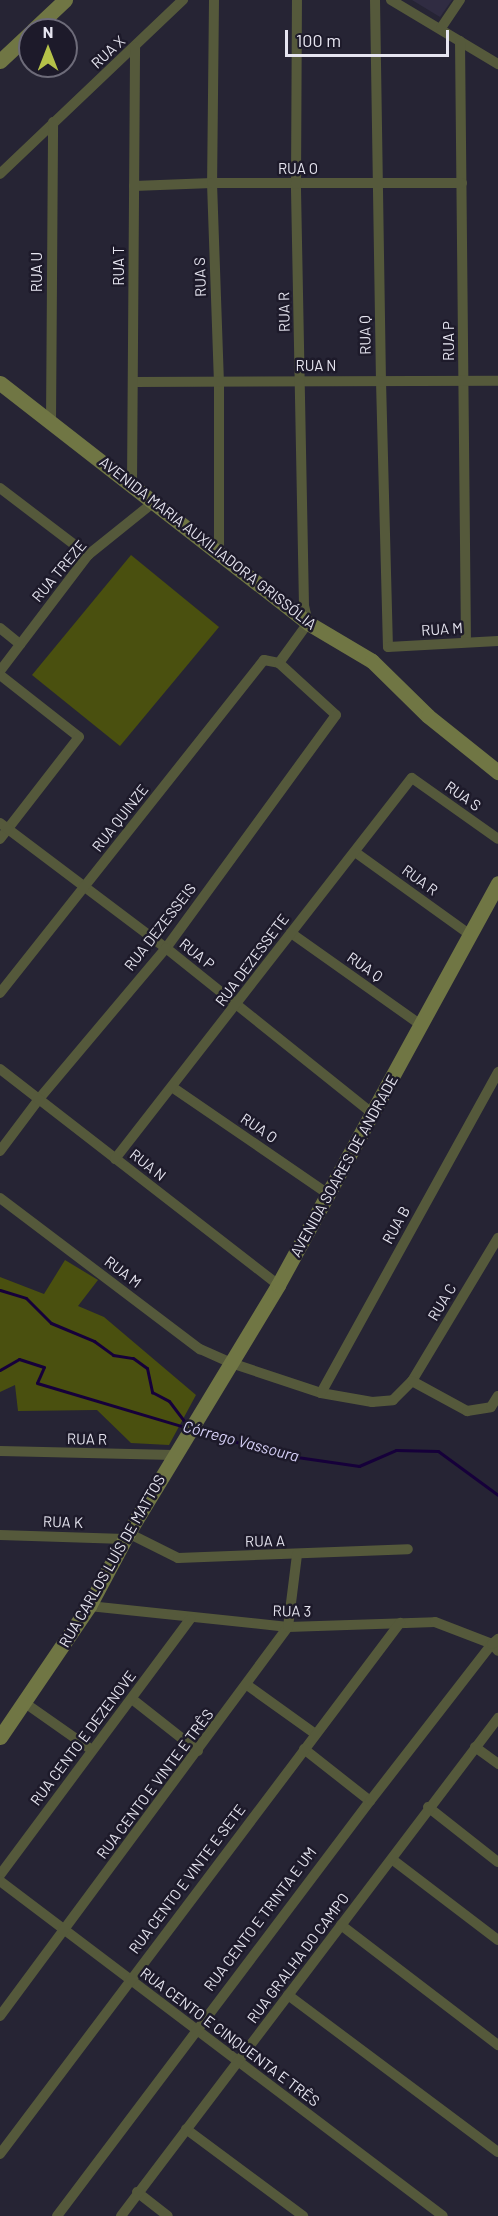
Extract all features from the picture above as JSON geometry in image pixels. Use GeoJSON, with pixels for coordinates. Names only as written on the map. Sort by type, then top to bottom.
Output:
{"type":"FeatureCollection","features":[{"type":"Feature","properties":{"kind":"street"},"geometry":{"type":"LineString","coordinates":[[45,18],[65,0]]}},
{"type":"Feature","properties":{"kind":"street","name":"RUA X"},"geometry":{"type":"LineString","coordinates":[[0,174],[183,0]]}},
{"type":"Feature","properties":{"kind":"street","name":"RUA S"},"geometry":{"type":"LineString","coordinates":[[214,0],[212,183],[219,382],[219,553]]}},
{"type":"Feature","properties":{"kind":"street","name":"RUA R"},"geometry":{"type":"LineString","coordinates":[[297,0],[296,184],[304,606],[308,623]]}},
{"type":"Feature","properties":{"kind":"street","name":"RUA Q"},"geometry":{"type":"LineString","coordinates":[[375,0],[388,647]]}},
{"type":"Feature","properties":{"kind":"street"},"geometry":{"type":"LineString","coordinates":[[391,0],[498,64]]}},
{"type":"Feature","properties":{"kind":"street"},"geometry":{"type":"LineString","coordinates":[[441,28],[460,0]]}},
{"type":"Feature","properties":{"kind":"street","name":"RUA P"},"geometry":{"type":"LineString","coordinates":[[460,40],[466,642]]}},
{"type":"Feature","properties":{"kind":"street"},"geometry":{"type":"LineString","coordinates":[[0,61],[18,44]]}},
{"type":"Feature","properties":{"kind":"street","name":"RUA T"},"geometry":{"type":"LineString","coordinates":[[132,486],[135,47]]}},
{"type":"Feature","properties":{"kind":"street","name":"RUA U"},"geometry":{"type":"LineString","coordinates":[[51,423],[53,122]]}},
{"type":"Feature","properties":{"kind":"street","name":"RUA O"},"geometry":{"type":"LineString","coordinates":[[134,186],[212,183],[462,183]]}},
{"type":"Feature","properties":{"kind":"street","name":"RUA N"},"geometry":{"type":"LineString","coordinates":[[134,382],[498,381]]}},
{"type":"Feature","properties":{"kind":"street","name":"AVENIDA MARIA AUXILIADORA GRISSÓLIA"},"geometry":{"type":"LineString","coordinates":[[0,382],[308,623],[372,661],[428,716],[498,772]]}},
{"type":"Feature","properties":{"kind":"street"},"geometry":{"type":"LineString","coordinates":[[0,488],[88,555]]}},
{"type":"Feature","properties":{"kind":"street","name":"RUA TREZE"},"geometry":{"type":"LineString","coordinates":[[0,673],[88,555],[154,502]]}},
{"type":"Feature","properties":{"kind":"street"},"geometry":{"type":"LineString","coordinates":[[279,663],[308,623]]}},
{"type":"Feature","properties":{"kind":"street"},"geometry":{"type":"LineString","coordinates":[[0,628],[20,644]]}},
{"type":"Feature","properties":{"kind":"street","name":"RUA M"},"geometry":{"type":"LineString","coordinates":[[388,647],[498,641]]}},
{"type":"Feature","properties":{"kind":"street"},"geometry":{"type":"LineString","coordinates":[[372,661],[388,647]]}},
{"type":"Feature","properties":{"kind":"street","name":"RUA QUINZE"},"geometry":{"type":"LineString","coordinates":[[0,993],[264,660],[279,663]]}},
{"type":"Feature","properties":{"kind":"street","name":"RUA DEZESSEIS"},"geometry":{"type":"LineString","coordinates":[[0,1151],[39,1099],[166,948],[336,715],[279,663]]}},
{"type":"Feature","properties":{"kind":"street"},"geometry":{"type":"LineString","coordinates":[[0,673],[79,737],[4,826],[0,839]]}},
{"type":"Feature","properties":{"kind":"street","name":"RUA S"},"geometry":{"type":"LineString","coordinates":[[412,778],[498,839]]}},
{"type":"Feature","properties":{"kind":"street","name":"RUA DEZESSETE"},"geometry":{"type":"LineString","coordinates":[[116,1159],[412,778]]}},
{"type":"Feature","properties":{"kind":"street","name":"RUA P"},"geometry":{"type":"LineString","coordinates":[[4,826],[166,948],[372,1113]]}},
{"type":"Feature","properties":{"kind":"street","name":"RUA R"},"geometry":{"type":"LineString","coordinates":[[355,852],[469,934]]}},
{"type":"Feature","properties":{"kind":"street","name":"AVENIDA SOARES DE ANDRADE"},"geometry":{"type":"LineString","coordinates":[[178,1450],[278,1285],[498,883]]}},
{"type":"Feature","properties":{"kind":"street","name":"RUA Q"},"geometry":{"type":"LineString","coordinates":[[291,933],[421,1025]]}},
{"type":"Feature","properties":{"kind":"street","name":"RUA N"},"geometry":{"type":"LineString","coordinates":[[0,1069],[278,1285]]}},
{"type":"Feature","properties":{"kind":"street","name":"RUA B"},"geometry":{"type":"LineString","coordinates":[[321,1393],[498,1072]]}},
{"type":"Feature","properties":{"kind":"street","name":"RUA O"},"geometry":{"type":"LineString","coordinates":[[172,1087],[328,1194]]}},
{"type":"Feature","properties":{"kind":"street","name":"RUA M"},"geometry":{"type":"LineString","coordinates":[[3,1204],[200,1349],[231,1363]]}},
{"type":"Feature","properties":{"kind":"street","name":"RUA C"},"geometry":{"type":"LineString","coordinates":[[412,1381],[498,1238]]}},
{"type":"Feature","properties":{"kind":"street"},"geometry":{"type":"LineString","coordinates":[[231,1363],[321,1393],[372,1402],[393,1400],[412,1381],[467,1411],[491,1407],[498,1396]]}},
{"type":"Feature","properties":{"kind":"street","name":"RUA R"},"geometry":{"type":"LineString","coordinates":[[0,1451],[178,1450]]}},
{"type":"Feature","properties":{"kind":"street","name":"RUA CARLOS LUÍS DE MATTOS"},"geometry":{"type":"LineString","coordinates":[[0,1737],[89,1606],[126,1536],[178,1450]]}},
{"type":"Feature","properties":{"kind":"street","name":"RUA K"},"geometry":{"type":"LineString","coordinates":[[0,1535],[126,1536]]}},
{"type":"Feature","properties":{"kind":"street","name":"RUA A"},"geometry":{"type":"LineString","coordinates":[[126,1536],[178,1558],[408,1549]]}},
{"type":"Feature","properties":{"kind":"street","name":"RUA CENTO E VINTE E TRÊS"},"geometry":{"type":"LineString","coordinates":[[0,2016],[288,1627],[297,1555]]}},
{"type":"Feature","properties":{"kind":"street","name":"RUA 3"},"geometry":{"type":"LineString","coordinates":[[89,1606],[190,1619],[288,1627],[435,1622],[496,1645]]}},
{"type":"Feature","properties":{"kind":"street","name":"RUA CENTO E DEZENOVE"},"geometry":{"type":"LineString","coordinates":[[0,1875],[190,1619]]}},
{"type":"Feature","properties":{"kind":"street","name":"RUA CENTO E VINTE E SETE"},"geometry":{"type":"LineString","coordinates":[[0,2154],[314,1733],[399,1623]]}},
{"type":"Feature","properties":{"kind":"street","name":"RUA CENTO E TRINTA E UM"},"geometry":{"type":"LineString","coordinates":[[57,2216],[196,2028],[370,1801],[496,1645]]}},
{"type":"Feature","properties":{"kind":"street"},"geometry":{"type":"LineString","coordinates":[[247,1685],[314,1733]]}},
{"type":"Feature","properties":{"kind":"street"},"geometry":{"type":"LineString","coordinates":[[132,1700],[198,1751]]}},
{"type":"Feature","properties":{"kind":"street"},"geometry":{"type":"LineString","coordinates":[[25,1703],[92,1750]]}},
{"type":"Feature","properties":{"kind":"street","name":"RUA GRALHA DO CAMPO"},"geometry":{"type":"LineString","coordinates":[[120,2216],[393,1860],[428,1807],[498,1718]]}},
{"type":"Feature","properties":{"kind":"street"},"geometry":{"type":"LineString","coordinates":[[475,1747],[498,1764]]}},
{"type":"Feature","properties":{"kind":"street"},"geometry":{"type":"LineString","coordinates":[[304,1749],[370,1801]]}},
{"type":"Feature","properties":{"kind":"street"},"geometry":{"type":"LineString","coordinates":[[428,1807],[498,1862]]}},
{"type":"Feature","properties":{"kind":"street"},"geometry":{"type":"LineString","coordinates":[[393,1860],[498,1940]]}},
{"type":"Feature","properties":{"kind":"street","name":"RUA CENTO E CINQUENTA E TRÊS"},"geometry":{"type":"LineString","coordinates":[[0,1881],[443,2216]]}},
{"type":"Feature","properties":{"kind":"street"},"geometry":{"type":"LineString","coordinates":[[341,1925],[498,2045]]}},
{"type":"Feature","properties":{"kind":"street"},"geometry":{"type":"LineString","coordinates":[[288,1995],[498,2152]]}},
{"type":"Feature","properties":{"kind":"street"},"geometry":{"type":"LineString","coordinates":[[186,2129],[303,2216]]}},
{"type":"Feature","properties":{"kind":"street"},"geometry":{"type":"LineString","coordinates":[[137,2192],[168,2216]]}},
{"type":"Feature","properties":{"kind":"shaded area"},"geometry":{"type":"Polygon","coordinates":[[[412,0],[452,0],[440,17],[412,0]]]}},
{"type":"Feature","properties":{"kind":"green space"},"geometry":{"type":"Polygon","coordinates":[[[131,555],[219,627],[120,746],[32,675],[131,555]]]}},
{"type":"Feature","properties":{"kind":"green space"},"geometry":{"type":"Polygon","coordinates":[[[65,1260],[98,1280],[78,1306],[104,1317],[196,1395],[169,1445],[131,1443],[97,1410],[18,1411],[15,1385],[0,1392],[0,1277],[44,1294],[65,1260]]]}},
{"type":"Feature","properties":{"kind":"waterway"},"geometry":{"type":"LineString","coordinates":[[0,1290],[26,1298],[51,1323],[94,1341],[113,1355],[133,1358],[147,1368],[152,1392],[169,1401],[187,1425]]}},
{"type":"Feature","properties":{"kind":"waterway","name":"Córrego Vassoura"},"geometry":{"type":"LineString","coordinates":[[0,1370],[19,1359],[44,1367],[37,1383],[188,1428]]}},
{"type":"Feature","properties":{"kind":"waterway","name":"Córrego Vassoura"},"geometry":{"type":"LineString","coordinates":[[197,1430],[276,1454],[359,1466],[396,1450],[438,1451],[498,1495]]}}]}
